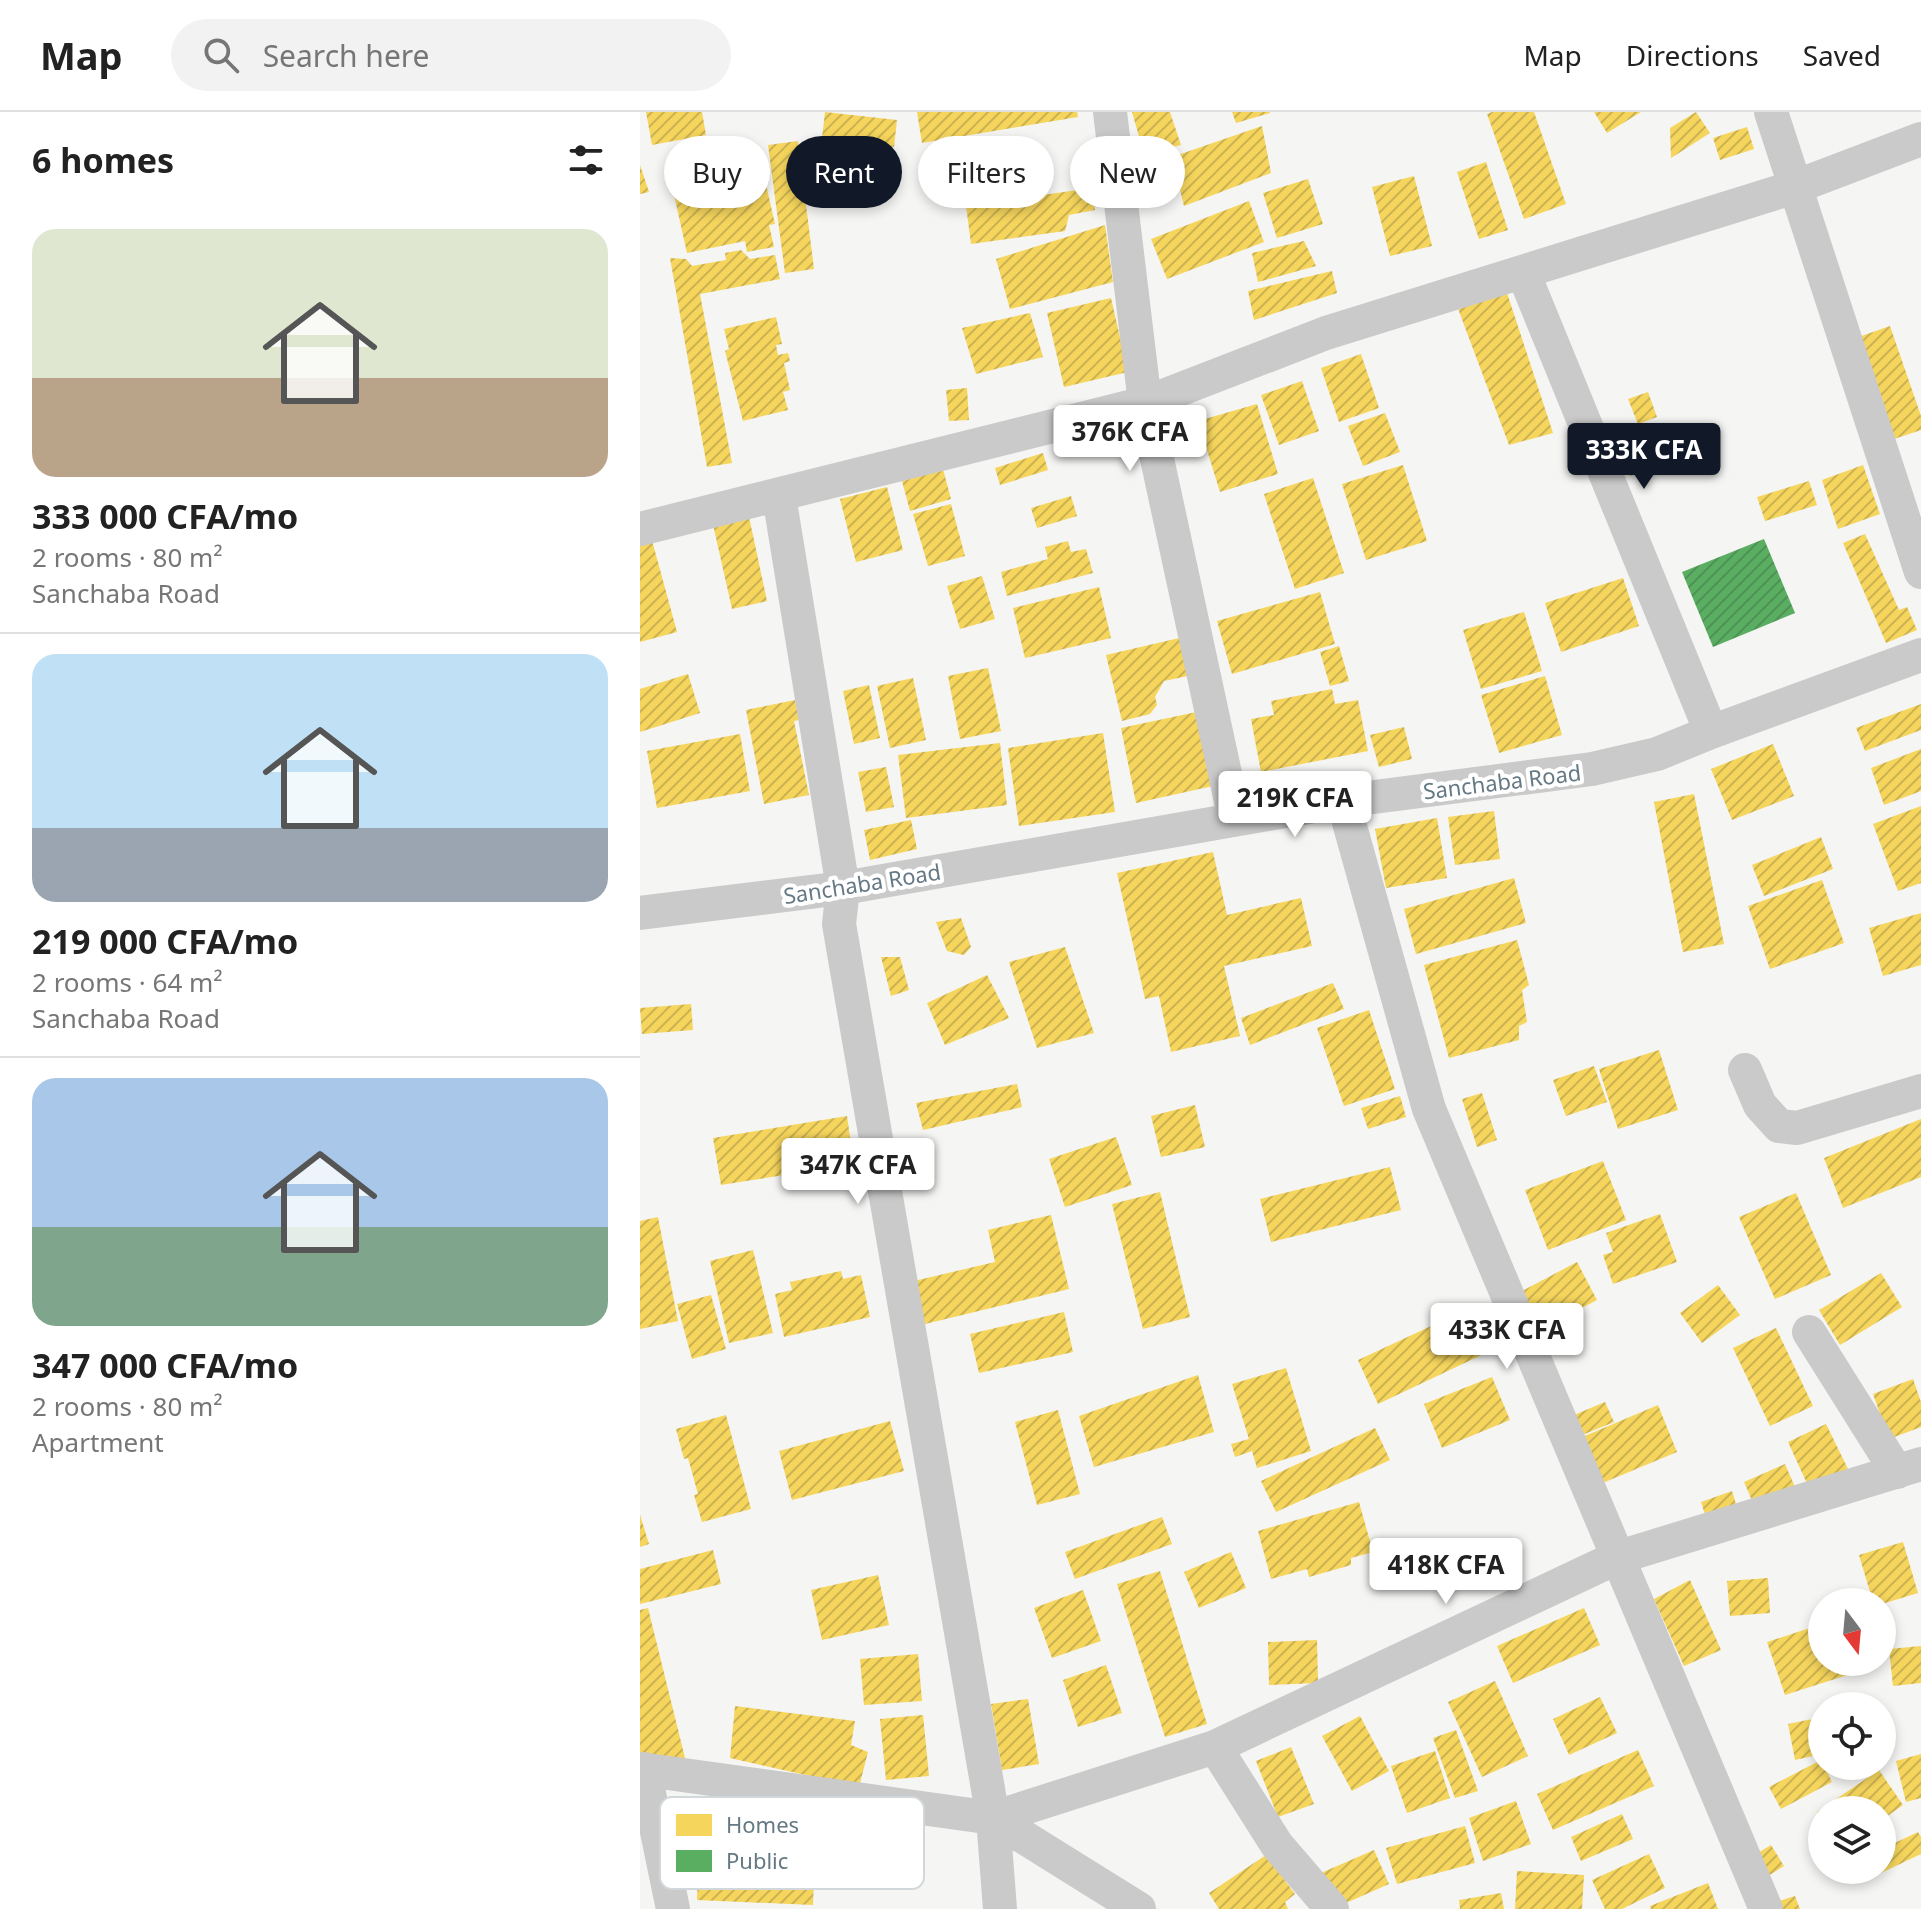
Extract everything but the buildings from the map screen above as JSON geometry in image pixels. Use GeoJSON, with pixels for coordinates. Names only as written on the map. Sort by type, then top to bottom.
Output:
{"type":"FeatureCollection","features":[{"type":"Feature","properties":{"kind":"street"},"geometry":{"type":"LineString","coordinates":[[1110,112],[1145,403],[1235,820]]}},
{"type":"Feature","properties":{"kind":"street"},"geometry":{"type":"LineString","coordinates":[[1771,112],[1921,572]]}},
{"type":"Feature","properties":{"kind":"street"},"geometry":{"type":"LineString","coordinates":[[640,529],[1145,403],[1326,333],[1795,187],[1921,139]]}},
{"type":"Feature","properties":{"kind":"street"},"geometry":{"type":"LineString","coordinates":[[1523,272],[1711,732]]}},
{"type":"Feature","properties":{"kind":"street"},"geometry":{"type":"LineString","coordinates":[[779,496],[843,888],[839,924],[993,1818],[1000,1909]]}},
{"type":"Feature","properties":{"kind":"street","name":"Sanchaba Road"},"geometry":{"type":"LineString","coordinates":[[640,913],[843,888],[1343,801],[1592,769],[1657,754],[1921,655]]}},
{"type":"Feature","properties":{"kind":"street"},"geometry":{"type":"LineString","coordinates":[[1343,801],[1429,1109],[1766,1909]]}},
{"type":"Feature","properties":{"kind":"street"},"geometry":{"type":"LineString","coordinates":[[1745,1070],[1760,1105],[1779,1126],[1797,1128],[1921,1091]]}},
{"type":"Feature","properties":{"kind":"street"},"geometry":{"type":"LineString","coordinates":[[993,1818],[1215,1747],[1616,1558],[1909,1468],[1809,1332]]}},
{"type":"Feature","properties":{"kind":"street"},"geometry":{"type":"LineString","coordinates":[[1215,1747],[1277,1845],[1332,1909]]}},
{"type":"Feature","properties":{"kind":"street"},"geometry":{"type":"LineString","coordinates":[[660,1850],[642,1769],[843,1797]]}},
{"type":"Feature","properties":{"kind":"street"},"geometry":{"type":"LineString","coordinates":[[924,1808],[993,1818],[1139,1909]]}},
{"type":"Feature","properties":{"kind":"street"},"geometry":{"type":"LineString","coordinates":[[669,1889],[673,1909]]}}]}
